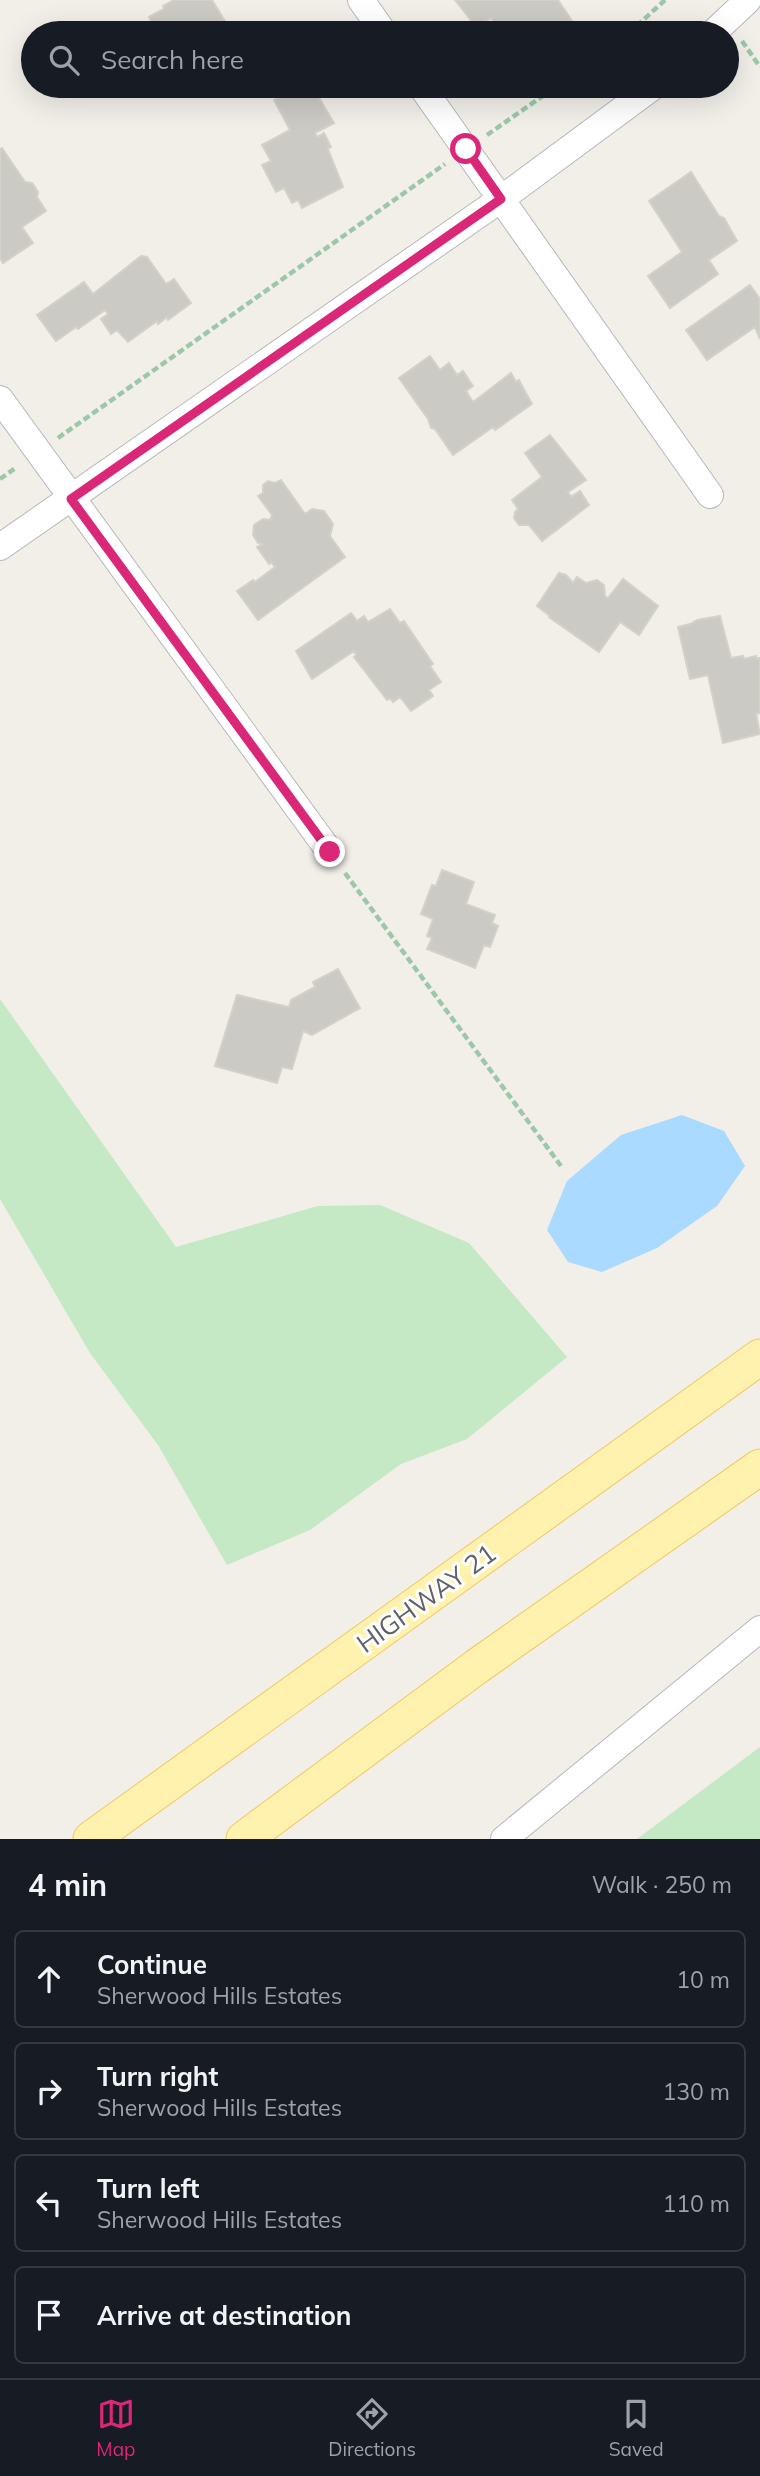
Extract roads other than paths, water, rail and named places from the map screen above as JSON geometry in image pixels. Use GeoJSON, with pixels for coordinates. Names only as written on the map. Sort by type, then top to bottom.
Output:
{"type":"FeatureCollection","features":[{"type":"Feature","properties":{"kind":"main road","name":"HIGHWAY 21"},"geometry":{"type":"LineString","coordinates":[[92,1839],[760,1357]]}},
{"type":"Feature","properties":{"kind":"main road"},"geometry":{"type":"LineString","coordinates":[[244,1839],[465,1675],[760,1467]]}},
{"type":"Feature","properties":{"kind":"street"},"geometry":{"type":"LineString","coordinates":[[361,0],[376,21]]}},
{"type":"Feature","properties":{"kind":"street"},"geometry":{"type":"LineString","coordinates":[[726,21],[748,0]]}},
{"type":"Feature","properties":{"kind":"street"},"geometry":{"type":"LineString","coordinates":[[429,98],[710,495]]}},
{"type":"Feature","properties":{"kind":"street"},"geometry":{"type":"LineString","coordinates":[[0,547],[501,199],[638,98]]}},
{"type":"Feature","properties":{"kind":"street"},"geometry":{"type":"LineString","coordinates":[[0,399],[330,852]]}},
{"type":"Feature","properties":{"kind":"street"},"geometry":{"type":"LineString","coordinates":[[504,1839],[760,1629]]}},
{"type":"Feature","properties":{"kind":"water"},"geometry":{"type":"Polygon","coordinates":[[[682,1115],[724,1131],[745,1166],[717,1206],[657,1248],[602,1272],[568,1262],[547,1230],[567,1181],[621,1135],[682,1115]]]}}]}
